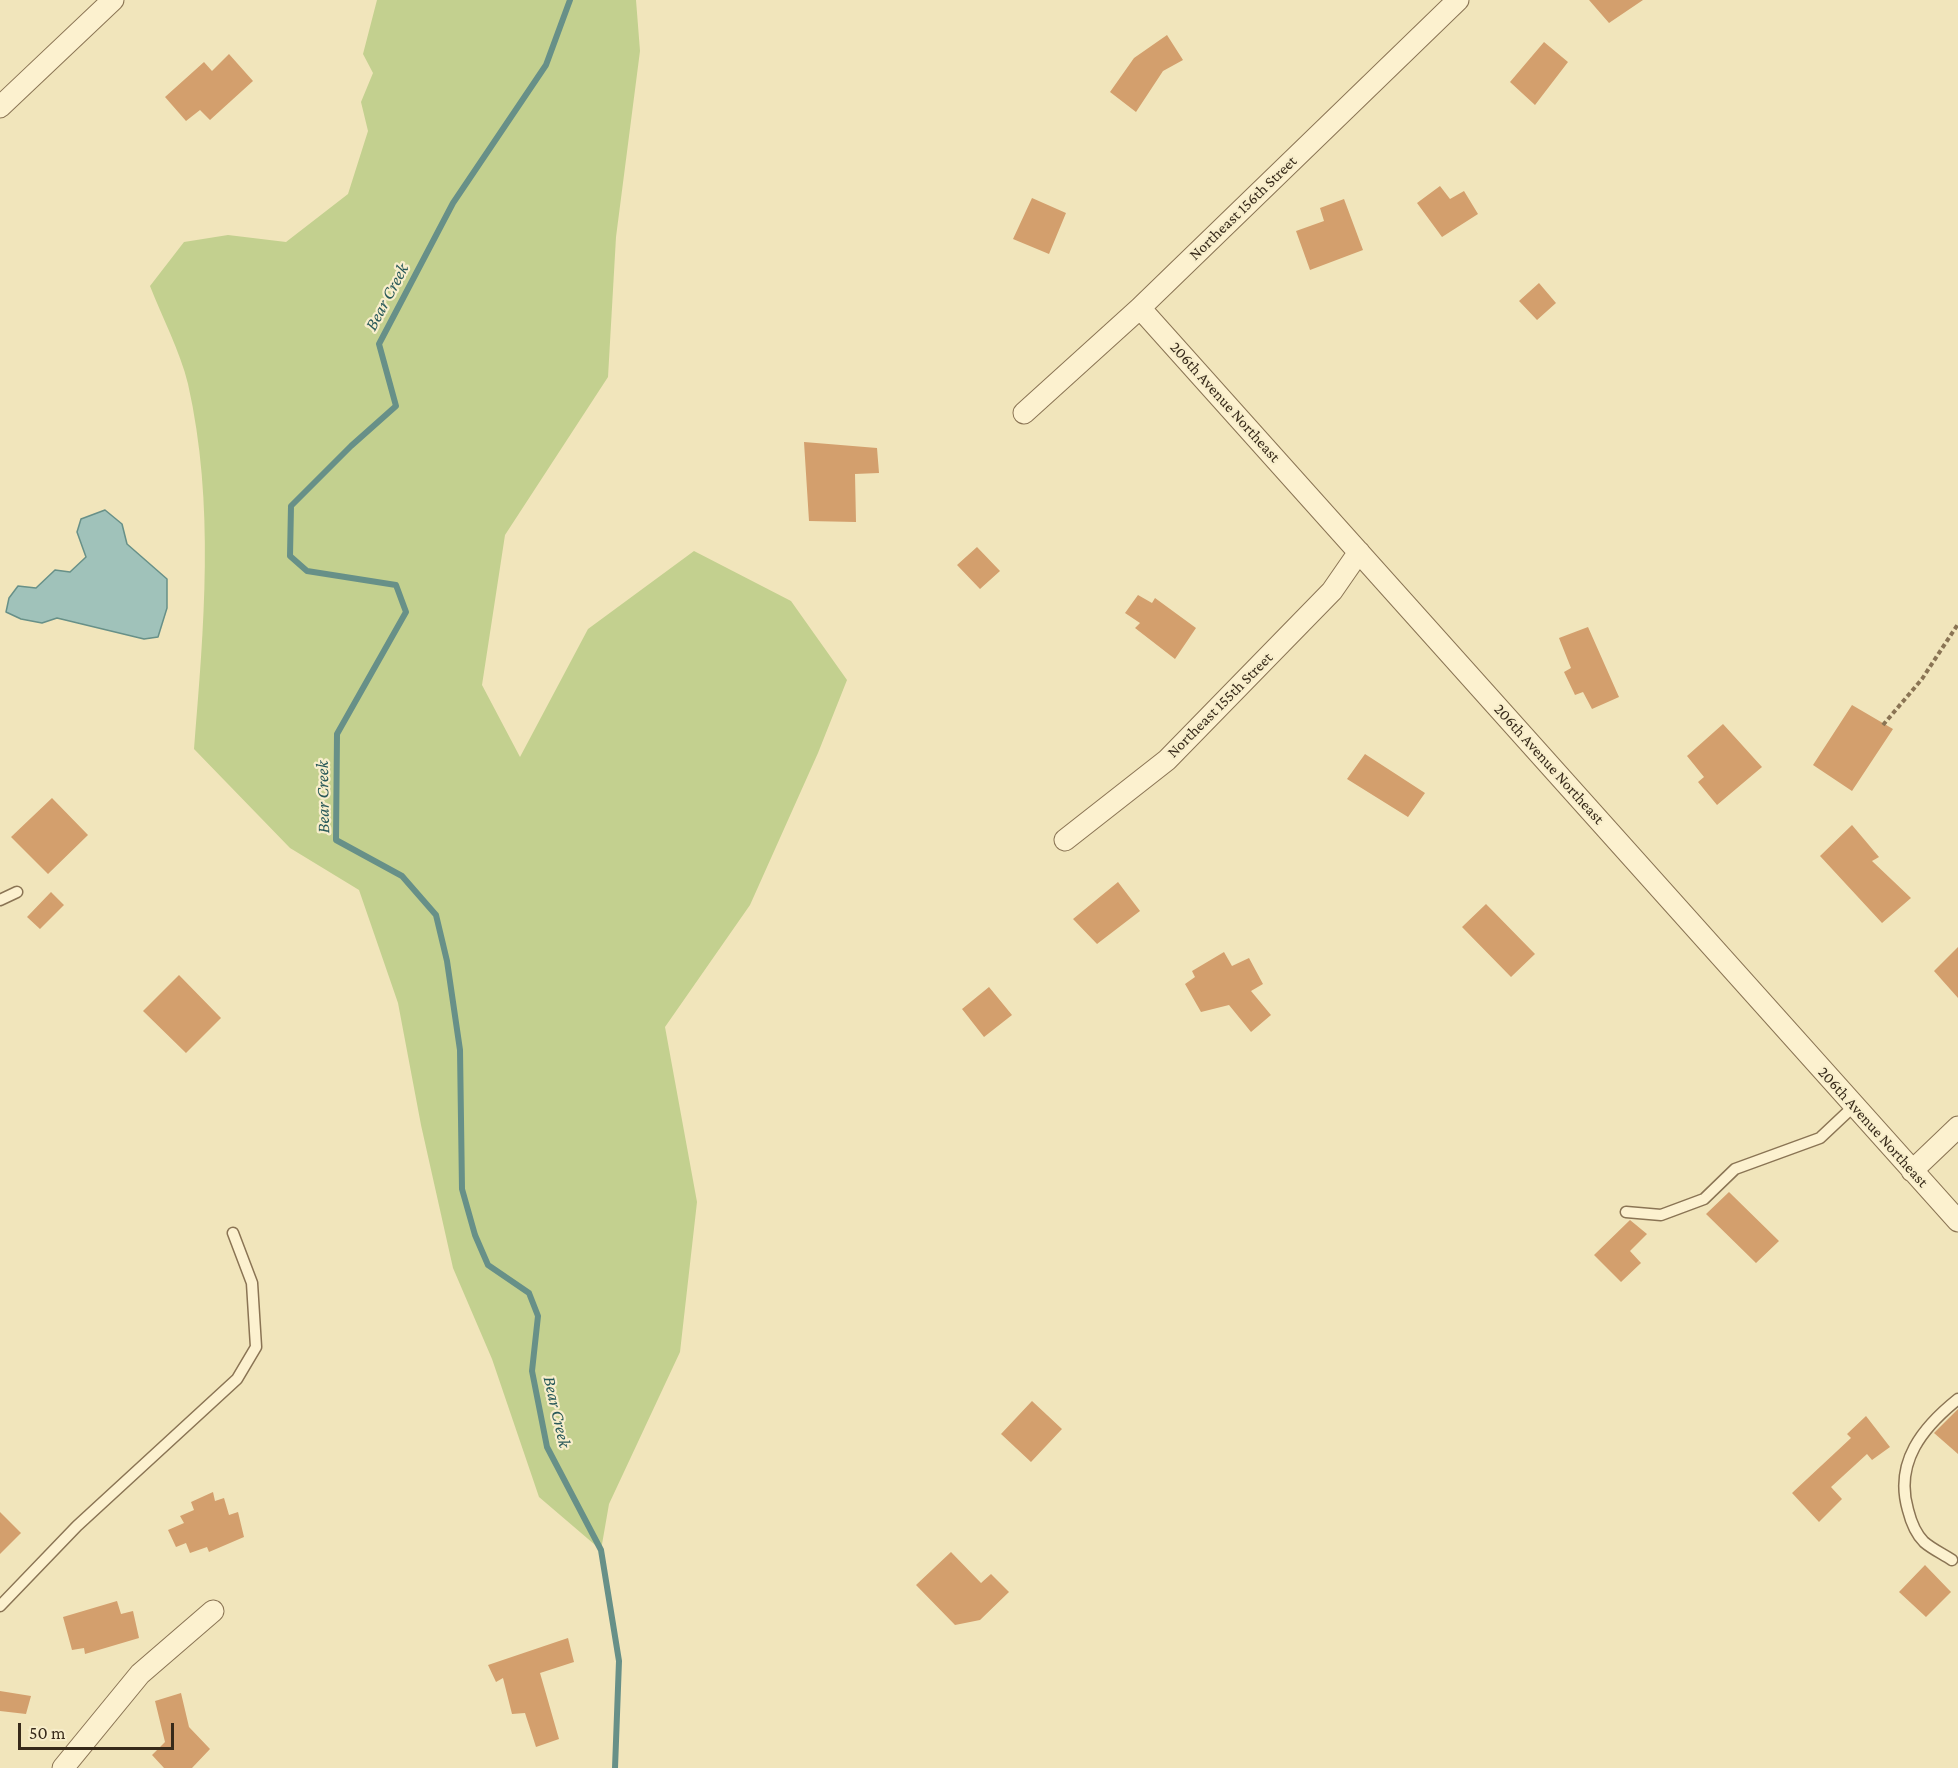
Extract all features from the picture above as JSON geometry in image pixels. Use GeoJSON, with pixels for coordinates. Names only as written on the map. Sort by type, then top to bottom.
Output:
{"type":"FeatureCollection","features":[{"type":"Feature","properties":{"kind":"street"},"geometry":{"type":"LineString","coordinates":[[0,107],[113,0]]}},
{"type":"Feature","properties":{"kind":"street","name":"Northeast 156th Street"},"geometry":{"type":"LineString","coordinates":[[1024,413],[1140,308],[1458,0]]}},
{"type":"Feature","properties":{"kind":"street","name":"206th Avenue Northeast"},"geometry":{"type":"LineString","coordinates":[[1140,308],[1958,1221]]}},
{"type":"Feature","properties":{"kind":"street","name":"Northeast 155th Street"},"geometry":{"type":"LineString","coordinates":[[1065,840],[1167,760],[1332,591],[1359,552]]}},
{"type":"Feature","properties":{"kind":"street"},"geometry":{"type":"LineString","coordinates":[[1912,1171],[1958,1127]]}},
{"type":"Feature","properties":{"kind":"street"},"geometry":{"type":"LineString","coordinates":[[63,1768],[140,1674],[213,1611]]}},
{"type":"Feature","properties":{"kind":"lane"},"geometry":{"type":"LineString","coordinates":[[0,900],[17,892]]}},
{"type":"Feature","properties":{"kind":"lane"},"geometry":{"type":"LineString","coordinates":[[1626,1212],[1661,1215],[1704,1198],[1735,1169],[1820,1138],[1854,1106]]}},
{"type":"Feature","properties":{"kind":"lane"},"geometry":{"type":"LineString","coordinates":[[0,1606],[77,1526],[237,1379],[256,1347],[252,1283],[233,1233]]}},
{"type":"Feature","properties":{"kind":"lane"},"geometry":{"type":"LineString","coordinates":[[1952,1560],[1926,1544],[1916,1533],[1906,1504],[1904,1487],[1909,1457],[1916,1443],[1925,1430],[1958,1399]]}},
{"type":"Feature","properties":{"kind":"path"},"geometry":{"type":"LineString","coordinates":[[1883,725],[1922,679],[1958,624]]}},
{"type":"Feature","properties":{"kind":"green space"},"geometry":{"type":"Polygon","coordinates":[[[377,0],[636,0],[640,51],[616,237],[608,377],[505,535],[482,685],[520,757],[588,629],[694,551],[791,601],[847,680],[818,753],[750,905],[665,1027],[697,1202],[680,1352],[609,1504],[601,1550],[539,1497],[492,1359],[453,1268],[421,1125],[398,1003],[359,890],[290,848],[194,749],[204,612],[202,474],[185,372],[150,286],[184,242],[228,235],[286,242],[348,194],[368,131],[361,102],[373,73],[363,54],[377,0]]]}},
{"type":"Feature","properties":{"kind":"water"},"geometry":{"type":"Polygon","coordinates":[[[105,510],[122,524],[127,544],[167,579],[167,608],[158,637],[144,639],[57,618],[42,623],[21,619],[6,612],[9,598],[18,586],[36,588],[55,570],[70,572],[86,557],[77,532],[81,519],[105,510]]]}},
{"type":"Feature","properties":{"kind":"building"},"geometry":{"type":"Polygon","coordinates":[[[1589,0],[1643,0],[1609,23],[1589,0]]]}},
{"type":"Feature","properties":{"kind":"building"},"geometry":{"type":"Polygon","coordinates":[[[1167,35],[1183,60],[1163,71],[1136,112],[1110,92],[1134,58],[1167,35]]]}},
{"type":"Feature","properties":{"kind":"building"},"geometry":{"type":"Polygon","coordinates":[[[1544,42],[1568,62],[1535,105],[1510,82],[1544,42]]]}},
{"type":"Feature","properties":{"kind":"building"},"geometry":{"type":"Polygon","coordinates":[[[229,54],[253,81],[210,120],[200,110],[186,121],[165,97],[204,62],[212,71],[229,54]]]}},
{"type":"Feature","properties":{"kind":"building"},"geometry":{"type":"Polygon","coordinates":[[[1440,186],[1450,199],[1464,191],[1478,214],[1442,237],[1417,203],[1440,186]]]}},
{"type":"Feature","properties":{"kind":"building"},"geometry":{"type":"Polygon","coordinates":[[[1032,198],[1066,213],[1049,254],[1013,239],[1032,198]]]}},
{"type":"Feature","properties":{"kind":"building"},"geometry":{"type":"Polygon","coordinates":[[[1344,199],[1363,250],[1310,270],[1296,231],[1324,221],[1320,208],[1344,199]]]}},
{"type":"Feature","properties":{"kind":"building"},"geometry":{"type":"Polygon","coordinates":[[[1539,283],[1556,303],[1537,320],[1519,301],[1539,283]]]}},
{"type":"Feature","properties":{"kind":"building"},"geometry":{"type":"Polygon","coordinates":[[[804,442],[877,448],[879,473],[855,474],[856,522],[809,521],[804,442]]]}},
{"type":"Feature","properties":{"kind":"building"},"geometry":{"type":"Polygon","coordinates":[[[977,547],[1000,571],[980,589],[957,565],[977,547]]]}},
{"type":"Feature","properties":{"kind":"building"},"geometry":{"type":"Polygon","coordinates":[[[1138,595],[1152,603],[1155,598],[1196,628],[1175,659],[1135,628],[1140,623],[1125,613],[1138,595]]]}},
{"type":"Feature","properties":{"kind":"building"},"geometry":{"type":"Polygon","coordinates":[[[1588,627],[1619,697],[1592,709],[1583,692],[1575,695],[1564,672],[1571,668],[1559,638],[1588,627]]]}},
{"type":"Feature","properties":{"kind":"building"},"geometry":{"type":"Polygon","coordinates":[[[1852,705],[1893,729],[1852,791],[1813,765],[1852,705]]]}},
{"type":"Feature","properties":{"kind":"building"},"geometry":{"type":"Polygon","coordinates":[[[1723,724],[1762,767],[1717,805],[1698,782],[1704,777],[1687,756],[1723,724]]]}},
{"type":"Feature","properties":{"kind":"building"},"geometry":{"type":"Polygon","coordinates":[[[1365,754],[1425,793],[1408,817],[1347,779],[1365,754]]]}},
{"type":"Feature","properties":{"kind":"building"},"geometry":{"type":"Polygon","coordinates":[[[52,798],[88,835],[48,874],[11,837],[52,798]]]}},
{"type":"Feature","properties":{"kind":"building"},"geometry":{"type":"Polygon","coordinates":[[[1852,825],[1879,857],[1872,861],[1911,898],[1882,923],[1820,856],[1852,825]]]}},
{"type":"Feature","properties":{"kind":"building"},"geometry":{"type":"Polygon","coordinates":[[[1118,882],[1140,911],[1097,944],[1073,919],[1118,882]]]}},
{"type":"Feature","properties":{"kind":"building"},"geometry":{"type":"Polygon","coordinates":[[[51,892],[64,905],[40,929],[27,917],[51,892]]]}},
{"type":"Feature","properties":{"kind":"building"},"geometry":{"type":"Polygon","coordinates":[[[1486,904],[1535,954],[1511,977],[1462,927],[1486,904]]]}},
{"type":"Feature","properties":{"kind":"building"},"geometry":{"type":"Polygon","coordinates":[[[1958,947],[1958,998],[1934,971],[1958,947]]]}},
{"type":"Feature","properties":{"kind":"building"},"geometry":{"type":"Polygon","coordinates":[[[1224,952],[1232,966],[1249,958],[1263,984],[1251,991],[1271,1015],[1251,1032],[1229,1005],[1201,1012],[1185,984],[1195,977],[1192,971],[1224,952]]]}},
{"type":"Feature","properties":{"kind":"building"},"geometry":{"type":"Polygon","coordinates":[[[179,975],[221,1018],[186,1053],[143,1011],[179,975]]]}},
{"type":"Feature","properties":{"kind":"building"},"geometry":{"type":"Polygon","coordinates":[[[989,987],[1012,1015],[984,1037],[962,1009],[989,987]]]}},
{"type":"Feature","properties":{"kind":"building"},"geometry":{"type":"Polygon","coordinates":[[[1729,1192],[1779,1241],[1756,1263],[1706,1214],[1729,1192]]]}},
{"type":"Feature","properties":{"kind":"building"},"geometry":{"type":"Polygon","coordinates":[[[1630,1220],[1647,1234],[1630,1251],[1641,1263],[1621,1282],[1594,1255],[1630,1220]]]}},
{"type":"Feature","properties":{"kind":"building"},"geometry":{"type":"Polygon","coordinates":[[[1032,1401],[1062,1429],[1031,1462],[1001,1434],[1032,1401]]]}},
{"type":"Feature","properties":{"kind":"building"},"geometry":{"type":"Polygon","coordinates":[[[1958,1409],[1958,1454],[1934,1433],[1958,1409]]]}},
{"type":"Feature","properties":{"kind":"building"},"geometry":{"type":"Polygon","coordinates":[[[1866,1416],[1890,1447],[1872,1460],[1867,1454],[1831,1487],[1842,1499],[1819,1522],[1792,1493],[1851,1438],[1847,1434],[1866,1416]]]}},
{"type":"Feature","properties":{"kind":"building"},"geometry":{"type":"Polygon","coordinates":[[[213,1492],[215,1501],[224,1498],[229,1515],[238,1512],[244,1537],[209,1552],[207,1547],[190,1553],[186,1543],[176,1547],[168,1530],[184,1523],[180,1516],[194,1510],[191,1502],[213,1492]]]}},
{"type":"Feature","properties":{"kind":"building"},"geometry":{"type":"Polygon","coordinates":[[[0,1512],[21,1533],[0,1554],[0,1512]]]}},
{"type":"Feature","properties":{"kind":"building"},"geometry":{"type":"Polygon","coordinates":[[[951,1552],[981,1583],[991,1574],[1009,1592],[980,1620],[955,1625],[916,1585],[951,1552]]]}},
{"type":"Feature","properties":{"kind":"building"},"geometry":{"type":"Polygon","coordinates":[[[1925,1565],[1951,1592],[1926,1617],[1899,1592],[1925,1565]]]}},
{"type":"Feature","properties":{"kind":"building"},"geometry":{"type":"Polygon","coordinates":[[[117,1601],[121,1614],[133,1611],[139,1638],[85,1654],[84,1648],[72,1650],[63,1617],[117,1601]]]}},
{"type":"Feature","properties":{"kind":"building"},"geometry":{"type":"Polygon","coordinates":[[[568,1638],[574,1662],[540,1673],[559,1739],[536,1747],[525,1713],[512,1714],[503,1678],[496,1682],[488,1665],[568,1638]]]}},
{"type":"Feature","properties":{"kind":"building"},"geometry":{"type":"Polygon","coordinates":[[[0,1691],[31,1696],[26,1714],[0,1711],[0,1691]]]}},
{"type":"Feature","properties":{"kind":"building"},"geometry":{"type":"Polygon","coordinates":[[[181,1693],[189,1727],[210,1749],[192,1768],[164,1768],[152,1755],[165,1742],[155,1701],[181,1693]]]}},
{"type":"Feature","properties":{"kind":"waterway","name":"Bear Creek"},"geometry":{"type":"LineString","coordinates":[[570,0],[546,65],[453,203],[379,344],[396,406],[351,446],[291,506],[290,556],[307,571],[396,585],[406,612],[337,734],[336,840],[402,876],[436,915],[447,961],[460,1050],[462,1189],[475,1235],[488,1265],[529,1293],[538,1316],[532,1371],[547,1447],[601,1550],[619,1661],[615,1768]]}}]}
